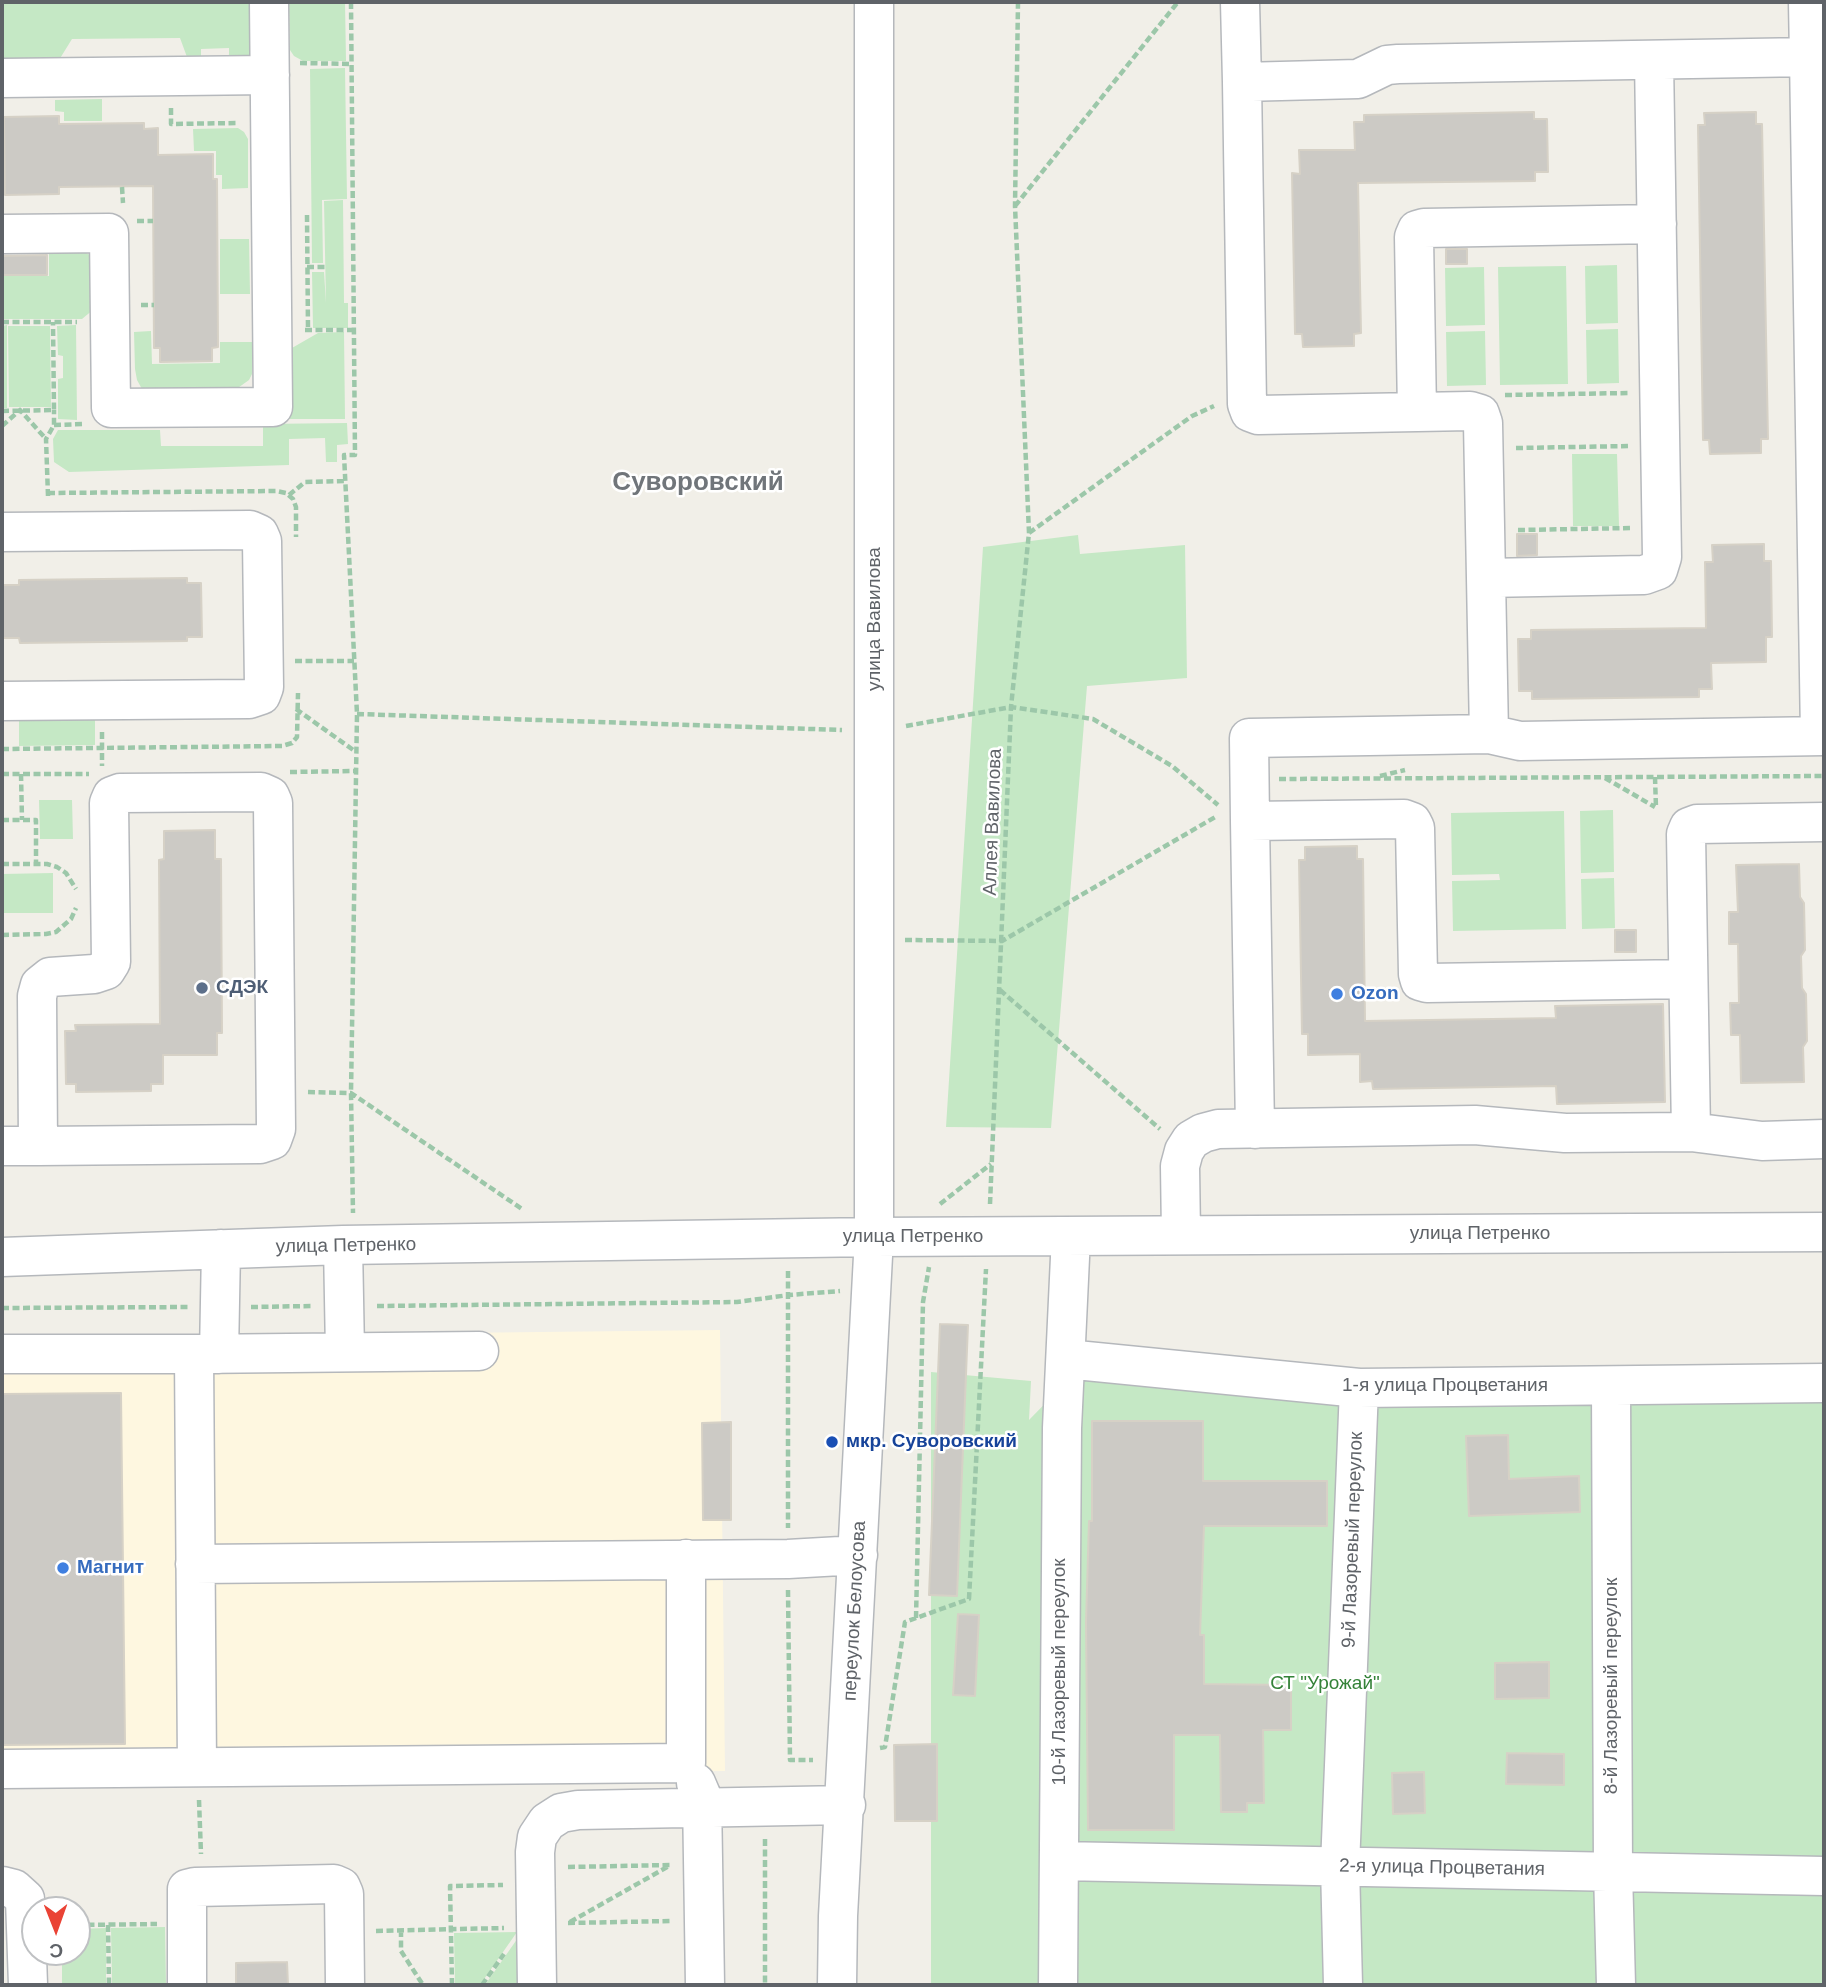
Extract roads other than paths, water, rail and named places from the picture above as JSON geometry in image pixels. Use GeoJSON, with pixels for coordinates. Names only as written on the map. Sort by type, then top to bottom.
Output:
{"type":"FeatureCollection","features":[{"type":"Feature","properties":{"kind":"street"},"geometry":{"type":"LineString","coordinates":[[2,234],[109,233],[111,408],[274,407],[269,2]]}},
{"type":"Feature","properties":{"kind":"street","name":"улица Вавилова"},"geometry":{"type":"LineString","coordinates":[[874,2],[874,1237]]}},
{"type":"Feature","properties":{"kind":"street"},"geometry":{"type":"LineString","coordinates":[[1240,2],[1247,404],[1250,412],[1258,415],[1471,411],[1480,414],[1484,448],[1489,734]]}},
{"type":"Feature","properties":{"kind":"street"},"geometry":{"type":"LineString","coordinates":[[1255,1129],[1249,738],[1489,734],[1520,741],[1822,736],[1808,2]]}},
{"type":"Feature","properties":{"kind":"street"},"geometry":{"type":"LineString","coordinates":[[1242,82],[1358,79],[1387,65],[1398,64],[1809,58]]}},
{"type":"Feature","properties":{"kind":"street"},"geometry":{"type":"LineString","coordinates":[[1486,578],[1644,575],[1658,570],[1662,557],[1662,528],[1654,60]]}},
{"type":"Feature","properties":{"kind":"street"},"geometry":{"type":"LineString","coordinates":[[2,78],[270,75]]}},
{"type":"Feature","properties":{"kind":"street"},"geometry":{"type":"LineString","coordinates":[[1417,412],[1414,237],[1417,230],[1657,224]]}},
{"type":"Feature","properties":{"kind":"street"},"geometry":{"type":"LineString","coordinates":[[2,532],[250,530],[259,534],[286,670],[261,695],[249,699],[2,701]]}},
{"type":"Feature","properties":{"kind":"street"},"geometry":{"type":"LineString","coordinates":[[261,792],[270,796],[273,803],[276,1129],[272,1140],[260,1144],[20,1146],[40,985],[50,976],[106,971],[111,962],[109,803],[112,796],[120,793],[261,792]]}},
{"type":"Feature","properties":{"kind":"street"},"geometry":{"type":"LineString","coordinates":[[1250,821],[1404,819],[1412,822],[1415,828],[1420,981],[1688,979]]}},
{"type":"Feature","properties":{"kind":"street"},"geometry":{"type":"LineString","coordinates":[[1691,1132],[1686,834],[1689,827],[1698,824],[1824,822]]}},
{"type":"Feature","properties":{"kind":"street"},"geometry":{"type":"LineString","coordinates":[[1181,1236],[1180,1166],[1184,1151],[1191,1140],[1218,1129],[1475,1125],[1578,1133],[1691,1132],[1762,1140],[1824,1139]]}},
{"type":"Feature","properties":{"kind":"street","name":"улица Петренко"},"geometry":{"type":"LineString","coordinates":[[2,1258],[348,1245],[874,1237],[1824,1232]]}},
{"type":"Feature","properties":{"kind":"street","name":"10-й Лазоревый переулок"},"geometry":{"type":"LineString","coordinates":[[1058,1985],[1062,1428],[1071,1236]]}},
{"type":"Feature","properties":{"kind":"street","name":"переулок Белоусова"},"geometry":{"type":"LineString","coordinates":[[837,1985],[838,1916],[846,1805],[874,1237]]}},
{"type":"Feature","properties":{"kind":"street"},"geometry":{"type":"LineString","coordinates":[[345,1352],[344,1306],[348,1245]]}},
{"type":"Feature","properties":{"kind":"street"},"geometry":{"type":"LineString","coordinates":[[198,1767],[195,1564],[206,1354],[220,1307],[221,1250]]}},
{"type":"Feature","properties":{"kind":"street"},"geometry":{"type":"LineString","coordinates":[[2,1354],[479,1351]]}},
{"type":"Feature","properties":{"kind":"street","name":"1-я улица Процветания"},"geometry":{"type":"LineString","coordinates":[[1066,1359],[1359,1388],[1824,1383]]}},
{"type":"Feature","properties":{"kind":"street","name":"8-й Лазоревый переулок"},"geometry":{"type":"LineString","coordinates":[[1611,1387],[1616,1985]]}},
{"type":"Feature","properties":{"kind":"street","name":"9-й Лазоревый переулок"},"geometry":{"type":"LineString","coordinates":[[1343,1985],[1340,1866],[1359,1388]]}},
{"type":"Feature","properties":{"kind":"street"},"geometry":{"type":"LineString","coordinates":[[195,1564],[788,1559],[858,1555]]}},
{"type":"Feature","properties":{"kind":"street"},"geometry":{"type":"LineString","coordinates":[[686,1559],[686,1762],[702,1797],[702,1808],[687,1865],[704,1920],[705,1985]]}},
{"type":"Feature","properties":{"kind":"street"},"geometry":{"type":"LineString","coordinates":[[2,1769],[686,1762]]}},
{"type":"Feature","properties":{"kind":"street"},"geometry":{"type":"LineString","coordinates":[[537,1985],[547,1925],[535,1876],[537,1837],[547,1822],[561,1813],[579,1810],[846,1805]]}},
{"type":"Feature","properties":{"kind":"street","name":"2-я улица Процветания"},"geometry":{"type":"LineString","coordinates":[[1059,1860],[1824,1876]]}},
{"type":"Feature","properties":{"kind":"street"},"geometry":{"type":"LineString","coordinates":[[187,1985],[187,1889],[203,1886],[334,1884],[341,1887],[344,1894],[345,1985]]}},
{"type":"Feature","properties":{"kind":"street"},"geometry":{"type":"LineString","coordinates":[[2,1886],[14,1889],[25,1899],[28,1985]]}},
{"type":"Feature","properties":{"kind":"place","name":"СДЭК"},"geometry":{"type":"Point","coordinates":[202,988]}},
{"type":"Feature","properties":{"kind":"place","name":"Ozon"},"geometry":{"type":"Point","coordinates":[1337,994]}},
{"type":"Feature","properties":{"kind":"place","name":"мкр. Суворовский"},"geometry":{"type":"Point","coordinates":[832,1442]}},
{"type":"Feature","properties":{"kind":"place","name":"Магнит"},"geometry":{"type":"Point","coordinates":[63,1568]}},
{"type":"Feature","properties":{"kind":"district","name":"Суворовский"},"geometry":{"type":"Point","coordinates":[698,483]}},
{"type":"Feature","properties":{"kind":"park label","name":"СТ \"Урожай\""},"geometry":{"type":"Point","coordinates":[1325,1684]}}]}
